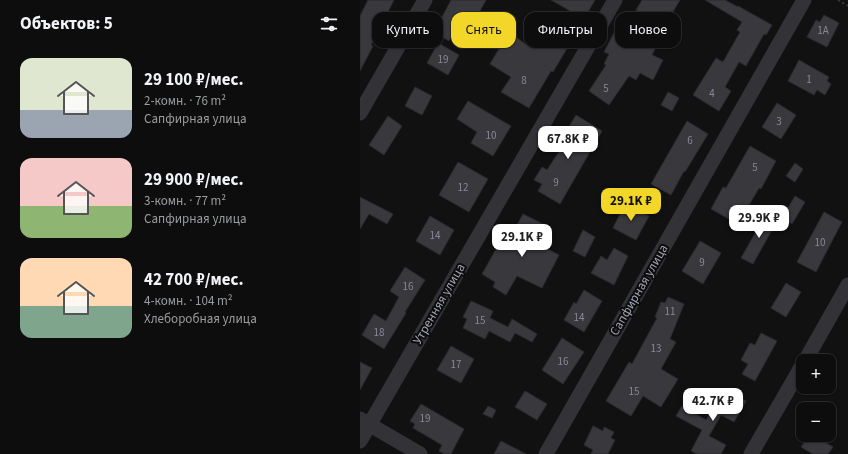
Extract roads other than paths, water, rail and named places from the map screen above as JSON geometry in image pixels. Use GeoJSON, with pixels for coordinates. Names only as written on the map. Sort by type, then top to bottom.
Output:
{"type":"FeatureCollection","features":[{"type":"Feature","properties":{"kind":"street"},"geometry":{"type":"LineString","coordinates":[[360,113],[425,0]]}},
{"type":"Feature","properties":{"kind":"street","name":"Утренняя улица"},"geometry":{"type":"LineString","coordinates":[[360,441],[365,422],[615,0]]}},
{"type":"Feature","properties":{"kind":"street","name":"Сапфирная улица"},"geometry":{"type":"LineString","coordinates":[[546,454],[804,0]]}},
{"type":"Feature","properties":{"kind":"street"},"geometry":{"type":"LineString","coordinates":[[808,354],[848,285]]}},
{"type":"Feature","properties":{"kind":"street"},"geometry":{"type":"LineString","coordinates":[[751,454],[796,376]]}},
{"type":"Feature","properties":{"kind":"street"},"geometry":{"type":"LineString","coordinates":[[365,422],[420,454]]}}]}
